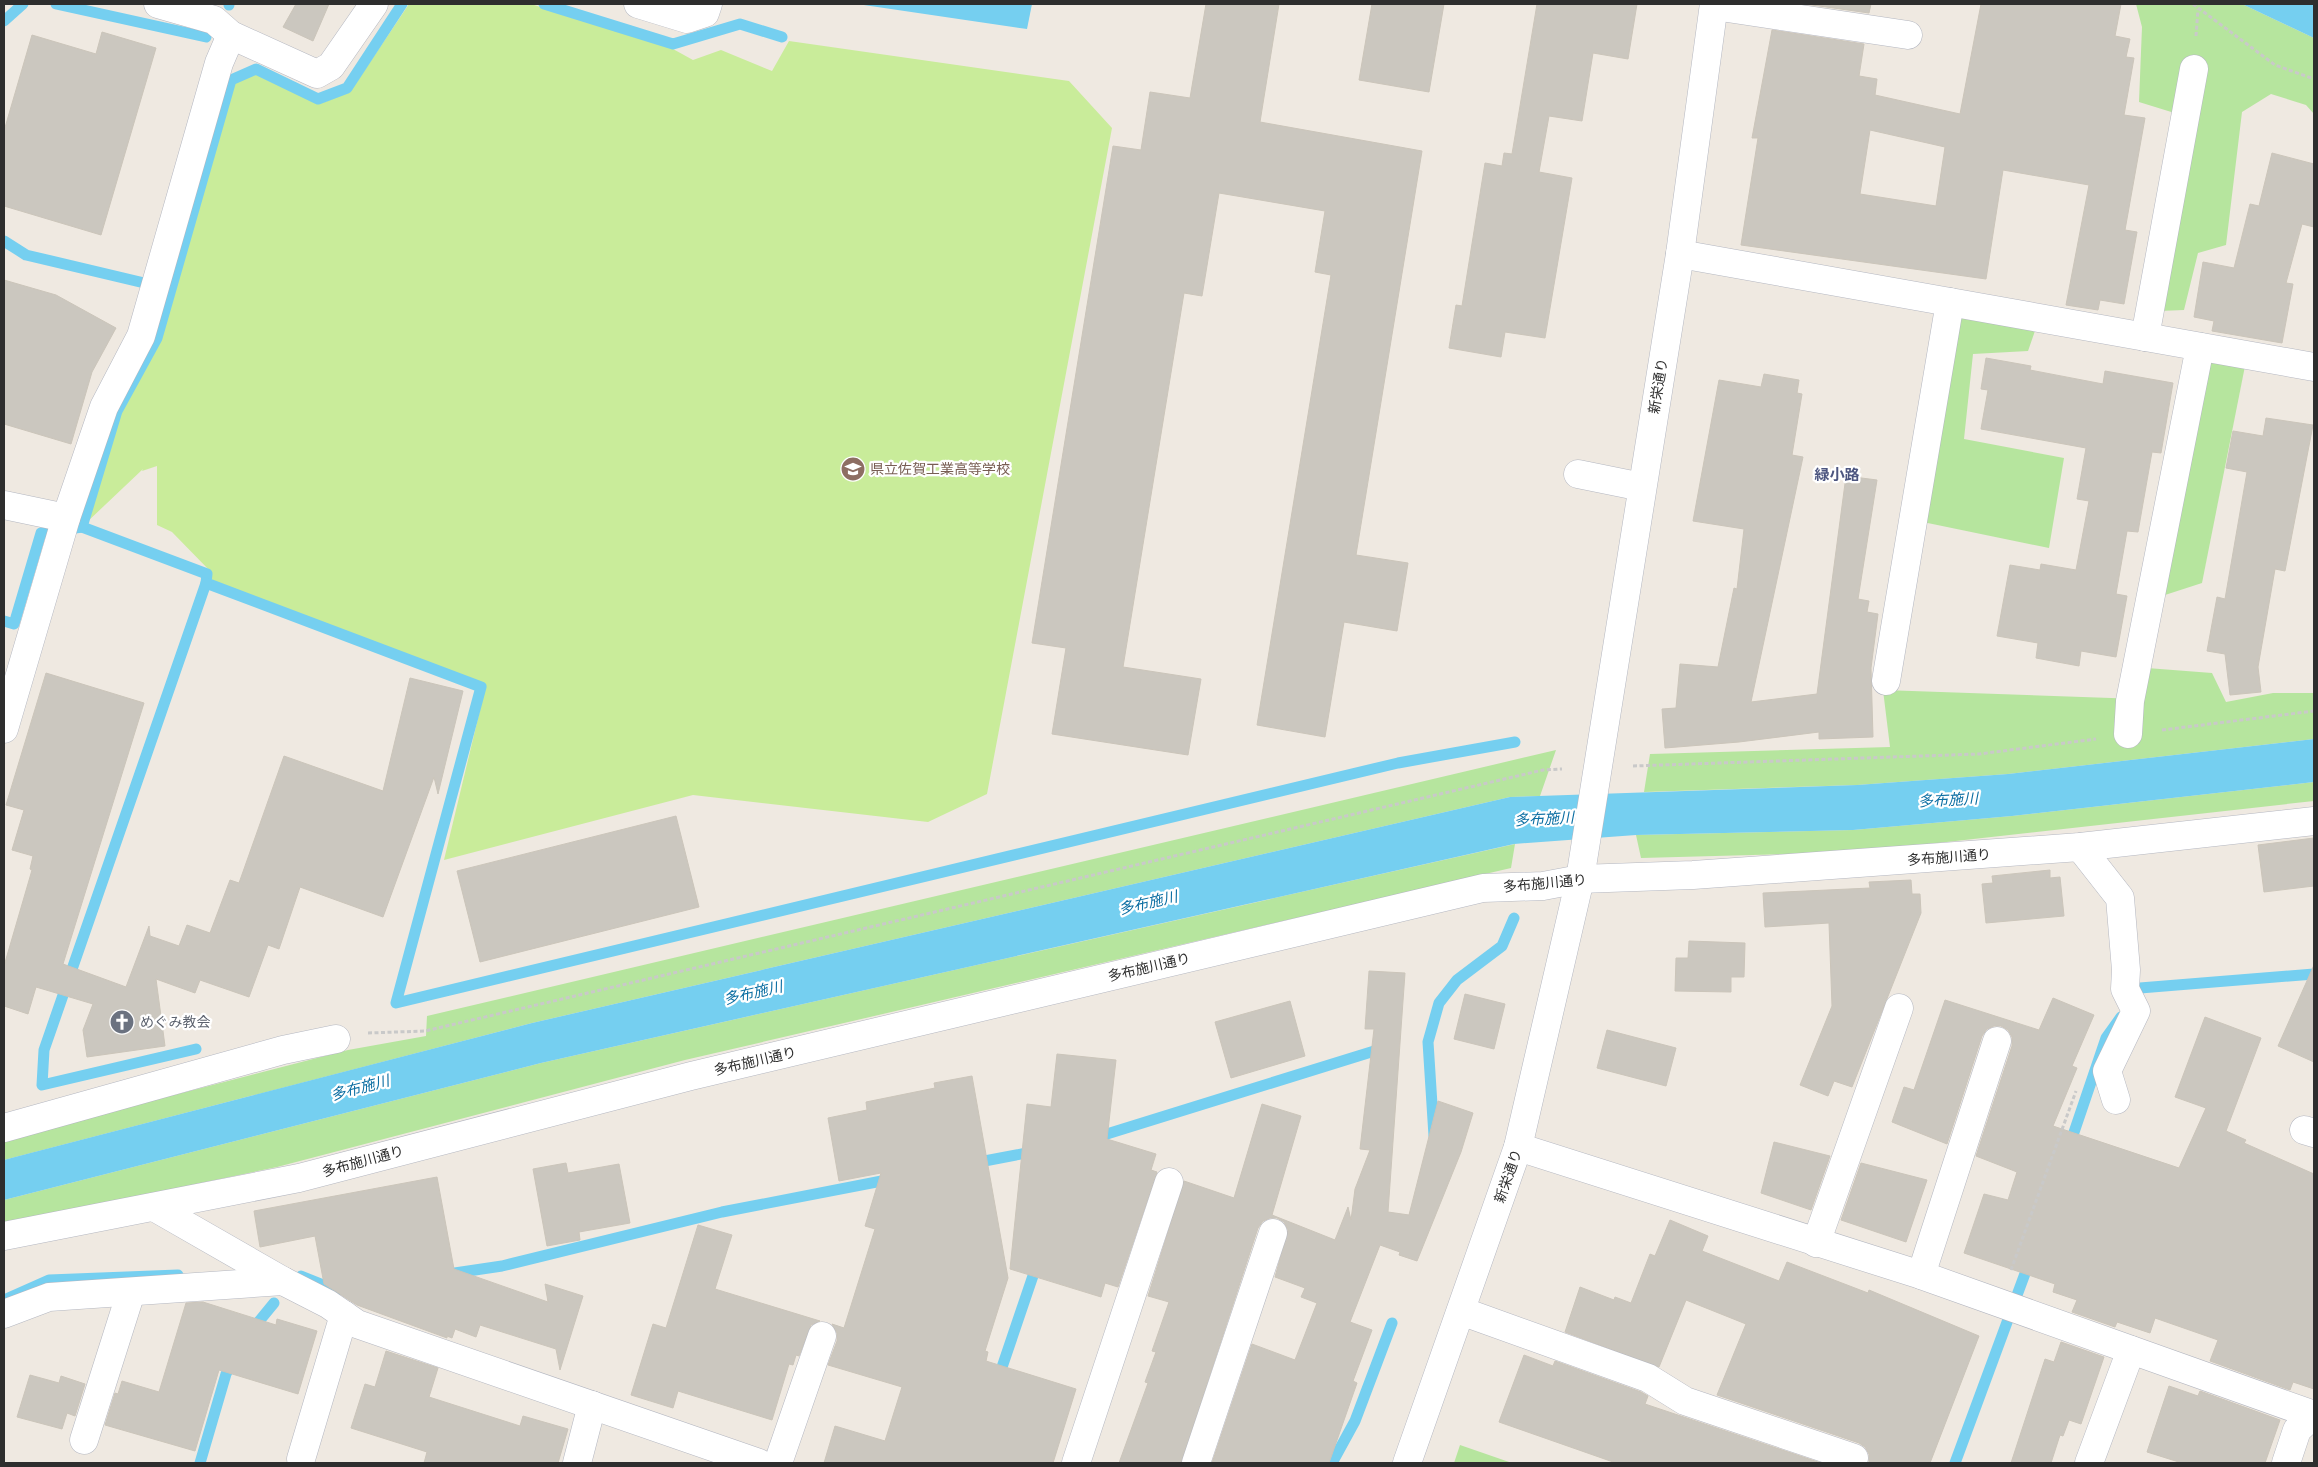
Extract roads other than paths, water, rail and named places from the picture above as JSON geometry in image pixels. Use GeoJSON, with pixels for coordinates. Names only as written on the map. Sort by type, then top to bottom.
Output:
{"type":"FeatureCollection","features":[{"type":"Feature","properties":{"kind":"street"},"geometry":{"type":"LineString","coordinates":[[158,4],[214,20],[231,35],[317,74],[331,66],[374,4]]}},
{"type":"Feature","properties":{"kind":"street"},"geometry":{"type":"LineString","coordinates":[[638,4],[687,19],[705,13],[708,4]]}},
{"type":"Feature","properties":{"kind":"street"},"geometry":{"type":"LineString","coordinates":[[1714,5],[1908,35]]}},
{"type":"Feature","properties":{"kind":"street","name":"新栄通り"},"geometry":{"type":"LineString","coordinates":[[1407,1463],[1518,1147],[1580,879],[1596,768],[1680,254],[1714,5]]}},
{"type":"Feature","properties":{"kind":"street"},"geometry":{"type":"LineString","coordinates":[[4,729],[64,527],[104,407],[141,336],[219,63],[231,35]]}},
{"type":"Feature","properties":{"kind":"street"},"geometry":{"type":"LineString","coordinates":[[2145,337],[2194,69]]}},
{"type":"Feature","properties":{"kind":"street"},"geometry":{"type":"LineString","coordinates":[[1680,254],[2314,367]]}},
{"type":"Feature","properties":{"kind":"street"},"geometry":{"type":"LineString","coordinates":[[1886,681],[1950,302]]}},
{"type":"Feature","properties":{"kind":"street"},"geometry":{"type":"LineString","coordinates":[[2128,734],[2130,701],[2200,346]]}},
{"type":"Feature","properties":{"kind":"street"},"geometry":{"type":"LineString","coordinates":[[1578,474],[1642,487]]}},
{"type":"Feature","properties":{"kind":"street"},"geometry":{"type":"LineString","coordinates":[[4,505],[64,527]]}},
{"type":"Feature","properties":{"kind":"street","name":"多布施川通り"},"geometry":{"type":"LineString","coordinates":[[4,1236],[299,1178],[691,1076],[1483,888],[1543,886],[1580,879],[1693,875],[2080,847],[2314,821]]}},
{"type":"Feature","properties":{"kind":"street"},"geometry":{"type":"LineString","coordinates":[[2080,847],[2120,898],[2126,970],[2125,989],[2136,1011],[2107,1071],[2116,1100]]}},
{"type":"Feature","properties":{"kind":"street"},"geometry":{"type":"LineString","coordinates":[[1816,1243],[1899,1008]]}},
{"type":"Feature","properties":{"kind":"street"},"geometry":{"type":"LineString","coordinates":[[4,1128],[283,1050],[336,1040]]}},
{"type":"Feature","properties":{"kind":"street"},"geometry":{"type":"LineString","coordinates":[[1920,1275],[1997,1041]]}},
{"type":"Feature","properties":{"kind":"street"},"geometry":{"type":"LineString","coordinates":[[1518,1147],[1920,1275],[2314,1415],[2297,1430],[2286,1463]]}},
{"type":"Feature","properties":{"kind":"street"},"geometry":{"type":"LineString","coordinates":[[1076,1463],[1169,1182]]}},
{"type":"Feature","properties":{"kind":"street"},"geometry":{"type":"LineString","coordinates":[[154,1207],[283,1281],[328,1304],[357,1324],[759,1463]]}},
{"type":"Feature","properties":{"kind":"street"},"geometry":{"type":"LineString","coordinates":[[1196,1463],[1273,1233]]}},
{"type":"Feature","properties":{"kind":"street"},"geometry":{"type":"LineString","coordinates":[[4,1314],[49,1296],[283,1281]]}},
{"type":"Feature","properties":{"kind":"street"},"geometry":{"type":"LineString","coordinates":[[84,1440],[131,1292]]}},
{"type":"Feature","properties":{"kind":"street"},"geometry":{"type":"LineString","coordinates":[[1461,1310],[1648,1378],[1685,1401],[1854,1458]]}},
{"type":"Feature","properties":{"kind":"street"},"geometry":{"type":"LineString","coordinates":[[301,1459],[344,1315]]}},
{"type":"Feature","properties":{"kind":"street"},"geometry":{"type":"LineString","coordinates":[[778,1463],[822,1336]]}},
{"type":"Feature","properties":{"kind":"street"},"geometry":{"type":"LineString","coordinates":[[2089,1463],[2131,1350]]}},
{"type":"Feature","properties":{"kind":"street"},"geometry":{"type":"LineString","coordinates":[[577,1463],[592,1406]]}},
{"type":"Feature","properties":{"kind":"water"},"geometry":{"type":"Polygon","coordinates":[[[857,4],[1032,4],[1027,29],[857,4]]]}},
{"type":"Feature","properties":{"kind":"water"},"geometry":{"type":"Polygon","coordinates":[[[2242,4],[2314,4],[2314,38],[2242,4]]]}},
{"type":"Feature","properties":{"kind":"water","name":"多布施川"},"geometry":{"type":"Polygon","coordinates":[[[2314,739],[2314,782],[2012,816],[1853,830],[1636,835],[1514,844],[541,1063],[4,1200],[4,1160],[15,1157],[532,1023],[1510,797],[1857,785],[2008,774],[2314,739]]]}},
{"type":"Feature","properties":{"kind":"waterway"},"geometry":{"type":"LineString","coordinates":[[4,21],[23,4]]}},
{"type":"Feature","properties":{"kind":"waterway"},"geometry":{"type":"LineString","coordinates":[[56,4],[206,37]]}},
{"type":"Feature","properties":{"kind":"waterway"},"geometry":{"type":"LineString","coordinates":[[4,621],[14,624],[41,533],[82,527],[117,411],[157,338],[231,80],[256,69],[318,99],[347,88],[402,4]]}},
{"type":"Feature","properties":{"kind":"waterway"},"geometry":{"type":"LineString","coordinates":[[544,4],[673,44],[740,24],[782,37]]}},
{"type":"Feature","properties":{"kind":"waterway"},"geometry":{"type":"LineString","coordinates":[[4,241],[26,255],[157,286]]}},
{"type":"Feature","properties":{"kind":"waterway"},"geometry":{"type":"LineString","coordinates":[[82,527],[207,574],[206,583],[481,687],[396,1003],[1398,763],[1515,742]]}},
{"type":"Feature","properties":{"kind":"waterway"},"geometry":{"type":"LineString","coordinates":[[196,1049],[42,1085],[44,1050],[206,583]]}},
{"type":"Feature","properties":{"kind":"waterway"},"geometry":{"type":"LineString","coordinates":[[1434,1136],[1428,1042],[1439,1003],[1457,980],[1502,946],[1514,918]]}},
{"type":"Feature","properties":{"kind":"waterway"},"geometry":{"type":"LineString","coordinates":[[2132,999],[2140,988],[2314,974]]}},
{"type":"Feature","properties":{"kind":"waterway"},"geometry":{"type":"LineString","coordinates":[[2069,1147],[2106,1038],[2121,1017]]}},
{"type":"Feature","properties":{"kind":"waterway"},"geometry":{"type":"LineString","coordinates":[[1094,1138],[1384,1048]]}},
{"type":"Feature","properties":{"kind":"waterway"},"geometry":{"type":"LineString","coordinates":[[974,1163],[1037,1151]]}},
{"type":"Feature","properties":{"kind":"waterway"},"geometry":{"type":"LineString","coordinates":[[448,1274],[502,1266],[722,1212],[892,1179]]}},
{"type":"Feature","properties":{"kind":"waterway"},"geometry":{"type":"LineString","coordinates":[[1955,1463],[2030,1260]]}},
{"type":"Feature","properties":{"kind":"waterway"},"geometry":{"type":"LineString","coordinates":[[998,1379],[1038,1261]]}},
{"type":"Feature","properties":{"kind":"waterway"},"geometry":{"type":"LineString","coordinates":[[4,1300],[49,1280],[178,1275]]}},
{"type":"Feature","properties":{"kind":"waterway"},"geometry":{"type":"LineString","coordinates":[[301,1276],[336,1290],[346,1289]]}},
{"type":"Feature","properties":{"kind":"waterway"},"geometry":{"type":"LineString","coordinates":[[251,1331],[274,1303]]}},
{"type":"Feature","properties":{"kind":"waterway"},"geometry":{"type":"LineString","coordinates":[[1332,1463],[1355,1421],[1392,1323]]}},
{"type":"Feature","properties":{"kind":"waterway"},"geometry":{"type":"LineString","coordinates":[[200,1463],[226,1374],[234,1359]]}},
{"type":"Feature","properties":{"kind":"place","name":"県立佐賀工業高等学校"},"geometry":{"type":"Point","coordinates":[853,469]}},
{"type":"Feature","properties":{"kind":"place","name":"めぐみ教会"},"geometry":{"type":"Point","coordinates":[122,1022]}},
{"type":"Feature","properties":{"kind":"district","name":"緑小路"},"geometry":{"type":"Point","coordinates":[1837,475]}}]}
